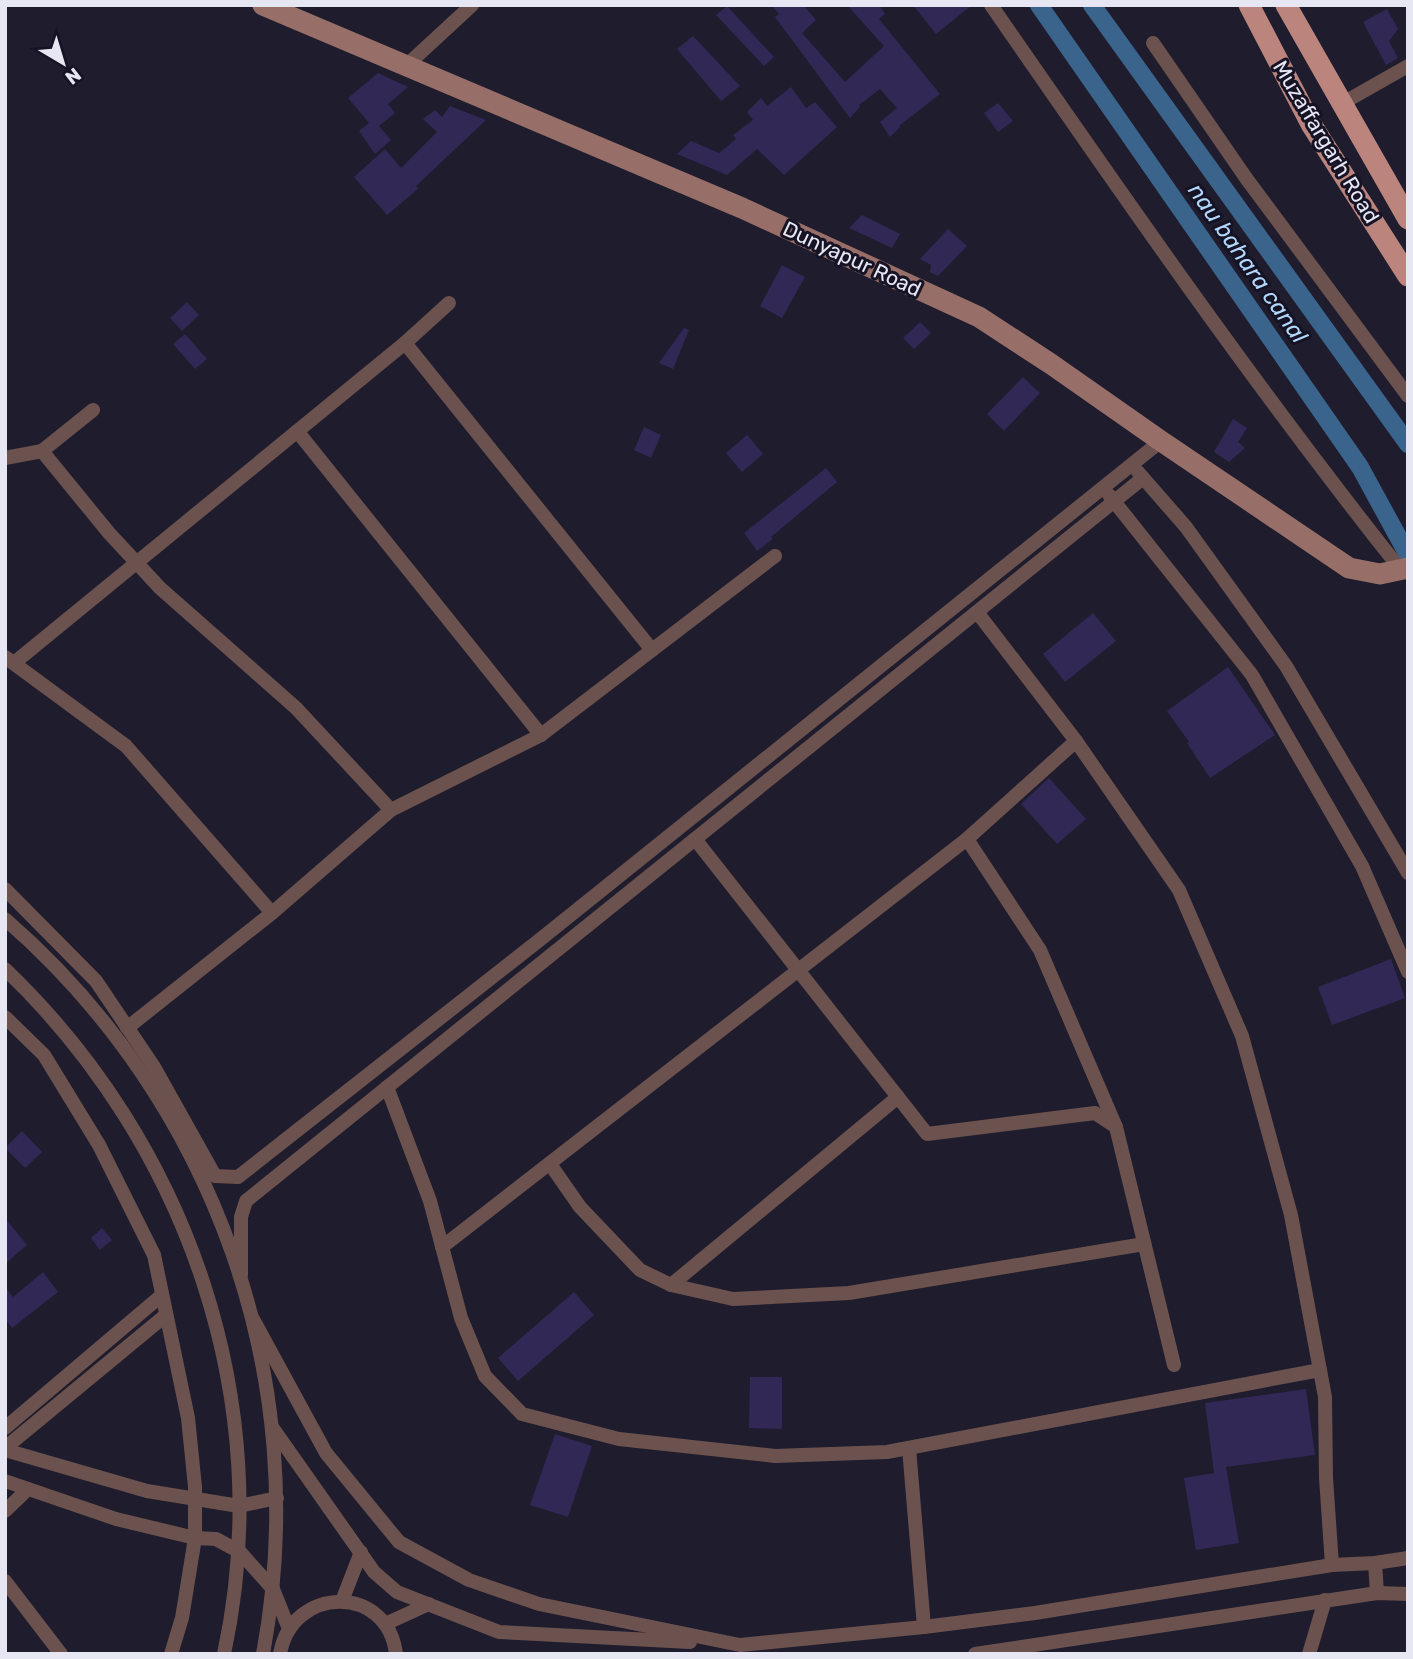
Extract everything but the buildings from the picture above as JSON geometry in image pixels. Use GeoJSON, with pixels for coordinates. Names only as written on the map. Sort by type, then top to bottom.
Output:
{"type":"FeatureCollection","features":[{"type":"Feature","properties":{"kind":"main road","name":"Dunyapur Road"},"geometry":{"type":"LineString","coordinates":[[263,5],[291,10],[406,66],[742,208],[979,317],[1349,568],[1380,574],[1405,569]]}},
{"type":"Feature","properties":{"kind":"main road","name":"Muzaffargarh Road"},"geometry":{"type":"LineString","coordinates":[[1249,5],[1311,124],[1408,276]]}},
{"type":"Feature","properties":{"kind":"main road","name":"Muzaffargarh Road"},"geometry":{"type":"LineString","coordinates":[[1286,5],[1408,219]]}},
{"type":"Feature","properties":{"kind":"street"},"geometry":{"type":"LineString","coordinates":[[406,66],[472,5]]}},
{"type":"Feature","properties":{"kind":"street"},"geometry":{"type":"LineString","coordinates":[[991,5],[1094,155],[1332,483],[1405,569]]}},
{"type":"Feature","properties":{"kind":"street"},"geometry":{"type":"LineString","coordinates":[[1153,43],[1245,178],[1408,396]]}},
{"type":"Feature","properties":{"kind":"street"},"geometry":{"type":"LineString","coordinates":[[1341,104],[1408,66]]}},
{"type":"Feature","properties":{"kind":"street"},"geometry":{"type":"LineString","coordinates":[[272,913],[126,746],[9,660],[136,563],[405,343],[449,303]]}},
{"type":"Feature","properties":{"kind":"street"},"geometry":{"type":"LineString","coordinates":[[405,343],[652,650]]}},
{"type":"Feature","properties":{"kind":"street"},"geometry":{"type":"LineString","coordinates":[[5,458],[42,452],[93,410]]}},
{"type":"Feature","properties":{"kind":"street"},"geometry":{"type":"LineString","coordinates":[[297,431],[541,735]]}},
{"type":"Feature","properties":{"kind":"street"},"geometry":{"type":"LineString","coordinates":[[5,889],[96,981],[161,1079],[215,1176],[238,1177],[542,939],[1161,441]]}},
{"type":"Feature","properties":{"kind":"street"},"geometry":{"type":"LineString","coordinates":[[42,452],[109,533],[160,588],[296,708],[391,810]]}},
{"type":"Feature","properties":{"kind":"street"},"geometry":{"type":"LineString","coordinates":[[1132,466],[1186,527],[1286,666],[1408,873]]}},
{"type":"Feature","properties":{"kind":"street"},"geometry":{"type":"LineString","coordinates":[[241,1275],[242,1217],[246,1201],[1143,478]]}},
{"type":"Feature","properties":{"kind":"street"},"geometry":{"type":"LineString","coordinates":[[1104,488],[1252,676],[1362,866],[1408,972]]}},
{"type":"Feature","properties":{"kind":"street"},"geometry":{"type":"LineString","coordinates":[[127,1028],[272,913],[391,810],[541,735],[775,556]]}},
{"type":"Feature","properties":{"kind":"street"},"geometry":{"type":"LineString","coordinates":[[977,612],[1076,741],[1179,890],[1242,1035],[1291,1215],[1325,1397],[1326,1478],[1332,1564]]}},
{"type":"Feature","properties":{"kind":"street"},"geometry":{"type":"LineString","coordinates":[[442,1247],[967,839],[1076,741]]}},
{"type":"Feature","properties":{"kind":"street"},"geometry":{"type":"LineString","coordinates":[[695,839],[927,1134],[1095,1113],[1116,1127]]}},
{"type":"Feature","properties":{"kind":"street"},"geometry":{"type":"LineString","coordinates":[[967,839],[1040,950],[1116,1127],[1174,1365]]}},
{"type":"Feature","properties":{"kind":"street"},"geometry":{"type":"LineString","coordinates":[[5,919],[57,966],[142,1071],[204,1180],[226,1232],[253,1318],[272,1426],[277,1498],[273,1589],[263,1654]]}},
{"type":"Feature","properties":{"kind":"street"},"geometry":{"type":"LineString","coordinates":[[5,969],[58,1023],[113,1094],[158,1171],[194,1253],[219,1339],[234,1427],[240,1552],[224,1654]]}},
{"type":"Feature","properties":{"kind":"street"},"geometry":{"type":"LineString","coordinates":[[5,1017],[44,1055],[99,1145],[154,1255],[188,1418],[195,1499],[195,1538],[182,1618],[171,1654]]}},
{"type":"Feature","properties":{"kind":"street"},"geometry":{"type":"LineString","coordinates":[[387,1087],[430,1201],[461,1318],[485,1376],[522,1414],[618,1439],[775,1456],[887,1452],[1320,1370]]}},
{"type":"Feature","properties":{"kind":"street"},"geometry":{"type":"LineString","coordinates":[[671,1285],[898,1097]]}},
{"type":"Feature","properties":{"kind":"street"},"geometry":{"type":"LineString","coordinates":[[550,1164],[580,1207],[640,1270],[671,1285],[733,1299],[849,1293],[1144,1244]]}},
{"type":"Feature","properties":{"kind":"street"},"geometry":{"type":"LineString","coordinates":[[5,1428],[162,1295]]}},
{"type":"Feature","properties":{"kind":"street"},"geometry":{"type":"LineString","coordinates":[[5,1449],[166,1315]]}},
{"type":"Feature","properties":{"kind":"street"},"geometry":{"type":"LineString","coordinates":[[253,1318],[326,1453],[399,1542],[469,1580],[539,1604],[740,1645]]}},
{"type":"Feature","properties":{"kind":"street"},"geometry":{"type":"LineString","coordinates":[[272,1426],[374,1572],[397,1592],[499,1632],[740,1645],[924,1628],[1035,1613],[1332,1564],[1375,1563],[1408,1558]]}},
{"type":"Feature","properties":{"kind":"street"},"geometry":{"type":"LineString","coordinates":[[909,1448],[924,1628]]}},
{"type":"Feature","properties":{"kind":"street"},"geometry":{"type":"LineString","coordinates":[[5,1449],[147,1491],[239,1506],[277,1498]]}},
{"type":"Feature","properties":{"kind":"street"},"geometry":{"type":"LineString","coordinates":[[5,1481],[116,1518],[195,1538],[216,1539],[240,1552],[273,1589],[289,1629]]}},
{"type":"Feature","properties":{"kind":"street"},"geometry":{"type":"LineString","coordinates":[[5,1511],[28,1489]]}},
{"type":"Feature","properties":{"kind":"street"},"geometry":{"type":"LineString","coordinates":[[342,1601],[361,1552]]}},
{"type":"Feature","properties":{"kind":"street"},"geometry":{"type":"LineString","coordinates":[[1375,1563],[1377,1592]]}},
{"type":"Feature","properties":{"kind":"street"},"geometry":{"type":"LineString","coordinates":[[5,1581],[61,1654]]}},
{"type":"Feature","properties":{"kind":"street"},"geometry":{"type":"LineString","coordinates":[[975,1654],[1377,1592],[1408,1594]]}},
{"type":"Feature","properties":{"kind":"street"},"geometry":{"type":"LineString","coordinates":[[1310,1654],[1325,1600]]}},
{"type":"Feature","properties":{"kind":"street"},"geometry":{"type":"LineString","coordinates":[[280,1654],[289,1629],[306,1611],[317,1605],[342,1601],[366,1608],[384,1624],[391,1635],[396,1654]]}},
{"type":"Feature","properties":{"kind":"street"},"geometry":{"type":"LineString","coordinates":[[384,1624],[429,1604]]}},
{"type":"Feature","properties":{"kind":"waterway","name":"nau bahara canal"},"geometry":{"type":"LineString","coordinates":[[1039,5],[1360,467],[1408,555]]}},
{"type":"Feature","properties":{"kind":"waterway"},"geometry":{"type":"LineString","coordinates":[[1092,5],[1408,444]]}}]}
